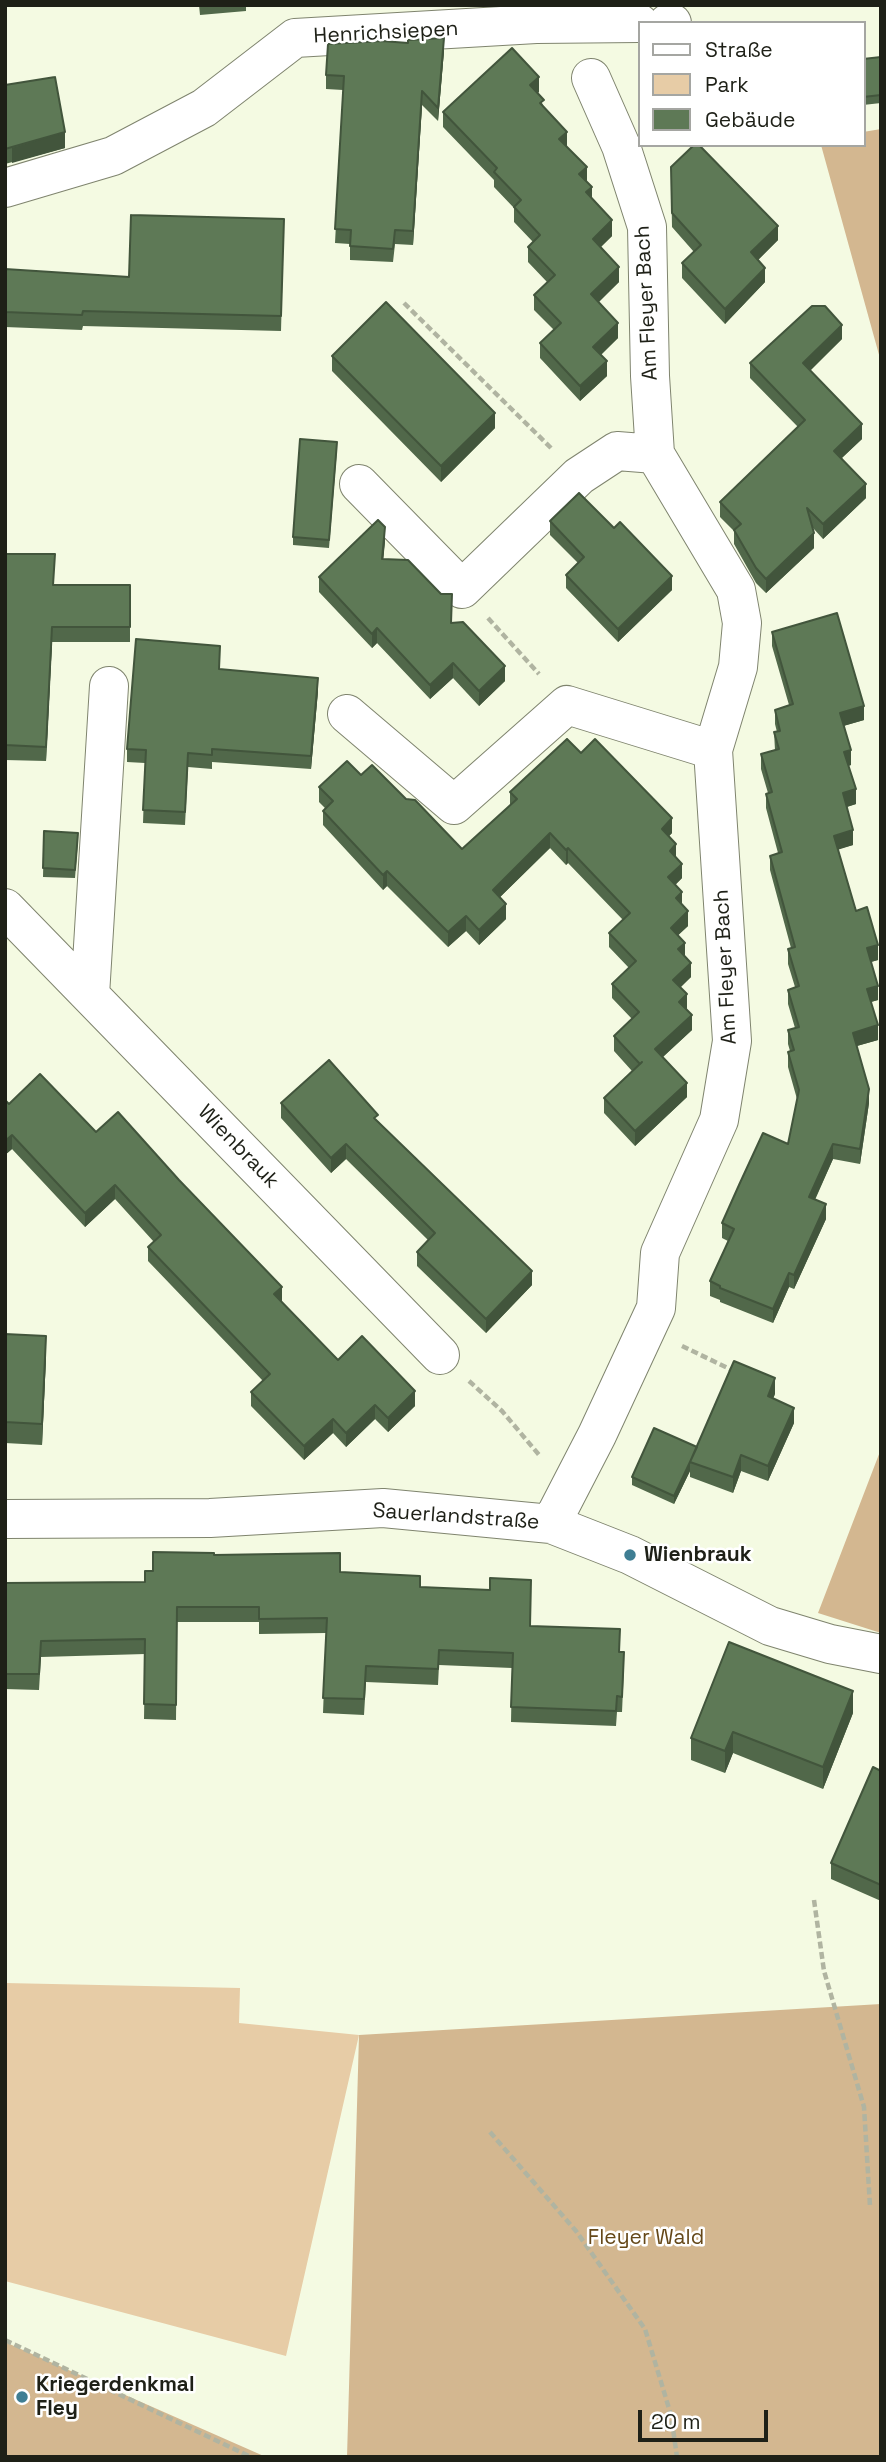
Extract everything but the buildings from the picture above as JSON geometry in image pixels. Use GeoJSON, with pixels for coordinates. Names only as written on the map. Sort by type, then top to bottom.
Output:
{"type":"FeatureCollection","features":[{"type":"Feature","properties":{"kind":"street","name":"Henrichsiepen"},"geometry":{"type":"LineString","coordinates":[[5,188],[113,156],[204,108],[295,38],[536,24],[638,23]]}},
{"type":"Feature","properties":{"kind":"street","name":"Am Fleyer Bach"},"geometry":{"type":"LineString","coordinates":[[551,1524],[597,1436],[656,1308],[660,1253],[719,1120],[732,1041],[713,750],[738,667],[742,623],[736,590],[655,454],[650,376],[647,227],[621,146],[590,78]]}},
{"type":"Feature","properties":{"kind":"street"},"geometry":{"type":"LineString","coordinates":[[359,484],[462,589],[579,476],[617,451],[655,454]]}},
{"type":"Feature","properties":{"kind":"street"},"geometry":{"type":"LineString","coordinates":[[90,995],[108,686]]}},
{"type":"Feature","properties":{"kind":"street"},"geometry":{"type":"LineString","coordinates":[[346,714],[454,805],[566,705],[713,750]]}},
{"type":"Feature","properties":{"kind":"street","name":"Wienbrauk"},"geometry":{"type":"LineString","coordinates":[[5,908],[440,1354]]}},
{"type":"Feature","properties":{"kind":"street","name":"Sauerlandstraße"},"geometry":{"type":"LineString","coordinates":[[5,1519],[210,1518],[383,1508],[551,1524],[630,1555],[770,1626],[830,1644],[881,1654]]}},
{"type":"Feature","properties":{"kind":"path"},"geometry":{"type":"LineString","coordinates":[[404,303],[579,476]]}},
{"type":"Feature","properties":{"kind":"path"},"geometry":{"type":"LineString","coordinates":[[462,589],[566,705]]}},
{"type":"Feature","properties":{"kind":"path"},"geometry":{"type":"LineString","coordinates":[[647,1329],[740,1373]]}},
{"type":"Feature","properties":{"kind":"path"},"geometry":{"type":"LineString","coordinates":[[440,1354],[502,1410],[542,1458]]}},
{"type":"Feature","properties":{"kind":"path"},"geometry":{"type":"LineString","coordinates":[[814,1900],[824,1971],[864,2107],[870,2206]]}},
{"type":"Feature","properties":{"kind":"path"},"geometry":{"type":"LineString","coordinates":[[490,2132],[576,2231],[645,2329],[671,2416],[677,2457]]}},
{"type":"Feature","properties":{"kind":"path"},"geometry":{"type":"LineString","coordinates":[[5,2340],[251,2457]]}},
{"type":"Feature","properties":{"kind":"green space"},"geometry":{"type":"Polygon","coordinates":[[[881,129],[881,362],[822,147],[865,147],[865,132],[881,129]]]}},
{"type":"Feature","properties":{"kind":"green space"},"geometry":{"type":"Polygon","coordinates":[[[881,1449],[881,1633],[818,1613],[881,1449]]]}},
{"type":"Feature","properties":{"kind":"green space"},"geometry":{"type":"Polygon","coordinates":[[[5,1983],[240,1988],[239,2023],[359,2035],[286,2356],[5,2281],[5,1983]]]}},
{"type":"Feature","properties":{"kind":"green space","name":"Fleyer Wald"},"geometry":{"type":"Polygon","coordinates":[[[881,2004],[881,2457],[347,2457],[359,2035],[881,2004]]]}},
{"type":"Feature","properties":{"kind":"green space"},"geometry":{"type":"Polygon","coordinates":[[[5,2342],[266,2457],[5,2457],[5,2342]]]}},
{"type":"Feature","properties":{"kind":"place","name":"Wienbrauk"},"geometry":{"type":"Point","coordinates":[630,1555]}},
{"type":"Feature","properties":{"kind":"place","name":"Kriegerdenkmal Fley"},"geometry":{"type":"Point","coordinates":[22,2397]}}]}
